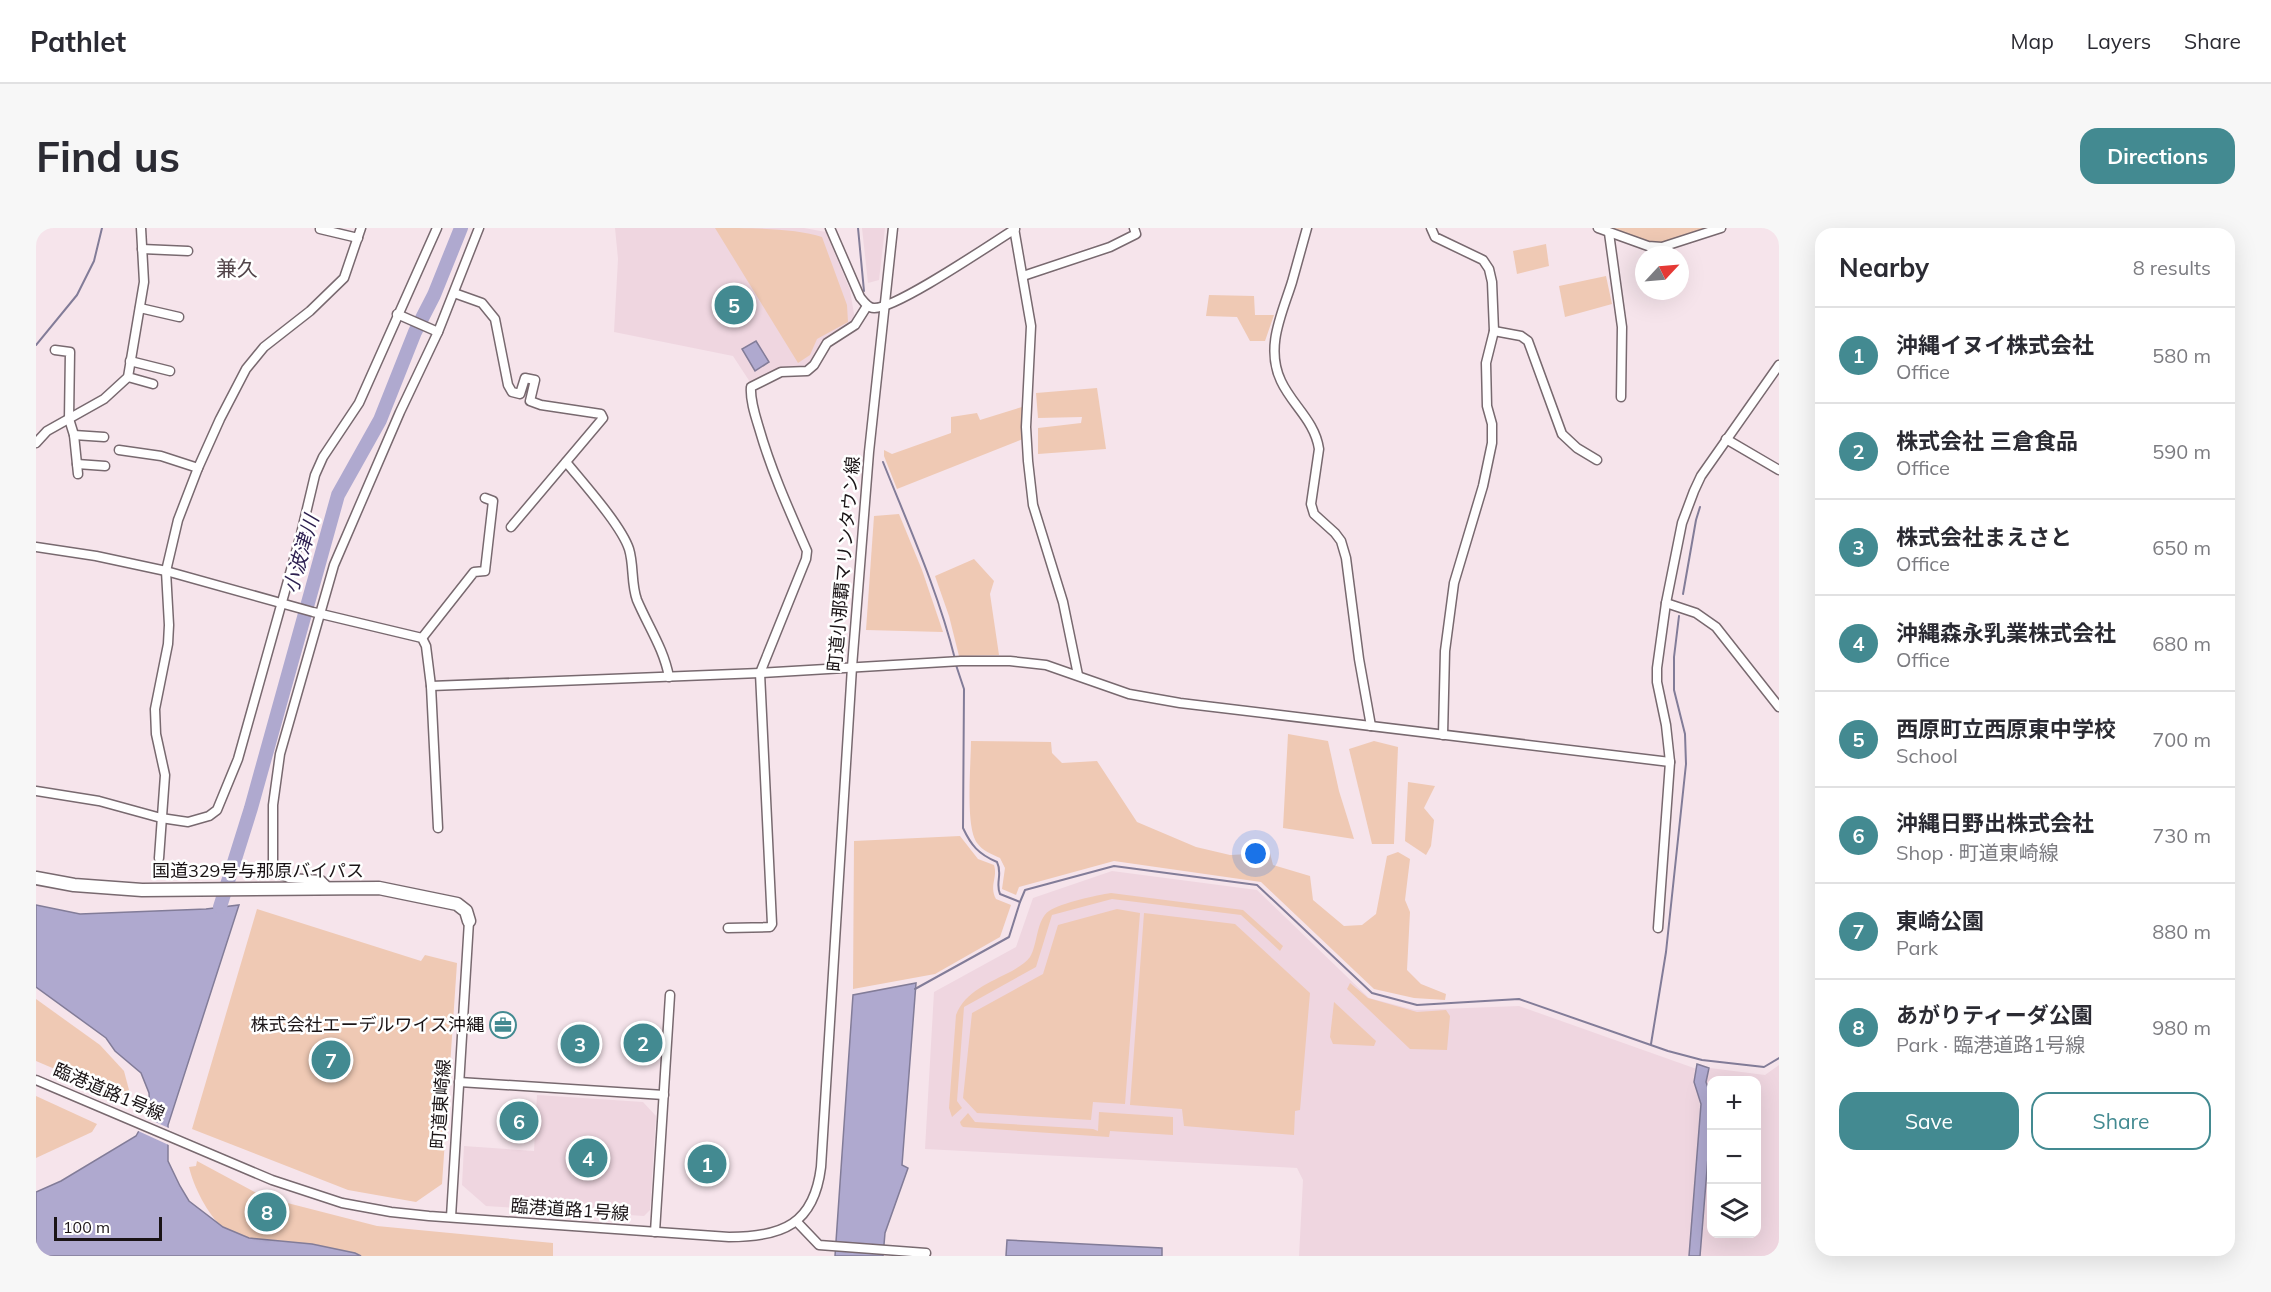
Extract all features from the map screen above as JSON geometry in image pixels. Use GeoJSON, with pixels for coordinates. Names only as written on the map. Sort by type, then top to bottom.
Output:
{"type":"FeatureCollection","features":[{"type":"Feature","properties":{"kind":"highway","name":"国道329号与那原バイパス"},"geometry":{"type":"LineString","coordinates":[[36,878],[101,888],[206,891],[379,888],[427,897],[462,907],[469,921]]}},
{"type":"Feature","properties":{"kind":"street"},"geometry":{"type":"LineString","coordinates":[[36,443],[47,431],[104,399],[128,377],[144,282],[141,228]]}},
{"type":"Feature","properties":{"kind":"street"},"geometry":{"type":"LineString","coordinates":[[159,858],[160,818],[165,775],[156,734],[155,709],[168,644],[166,571],[178,520],[220,419],[253,359],[264,347],[316,306],[344,278],[361,228]]}},
{"type":"Feature","properties":{"kind":"street"},"geometry":{"type":"LineString","coordinates":[[36,791],[99,801],[160,818],[188,822],[209,816],[217,810],[238,759],[284,604],[315,475],[323,457],[359,403],[437,228]]}},
{"type":"Feature","properties":{"kind":"street"},"geometry":{"type":"LineString","coordinates":[[329,888],[321,880],[289,878],[280,874],[272,859],[276,770],[316,612],[339,552],[435,330],[454,293],[479,228]]}},
{"type":"Feature","properties":{"kind":"street"},"geometry":{"type":"LineString","coordinates":[[830,228],[860,297],[867,306],[874,308],[914,292],[1014,229],[1031,326],[1026,427],[1033,504],[1064,602],[1078,675]]}},
{"type":"Feature","properties":{"kind":"street","name":"町道小那覇マリンタウン線"},"geometry":{"type":"LineString","coordinates":[[796,1222],[803,1216],[813,1199],[821,1167],[852,668],[869,452],[893,228]]}},
{"type":"Feature","properties":{"kind":"street"},"geometry":{"type":"LineString","coordinates":[[1023,276],[1110,247],[1136,234],[1134,228]]}},
{"type":"Feature","properties":{"kind":"street"},"geometry":{"type":"LineString","coordinates":[[1307,228],[1276,329],[1274,356],[1281,380],[1312,426],[1318,440],[1319,449],[1311,504],[1314,514],[1341,541],[1346,558],[1359,659],[1371,726]]}},
{"type":"Feature","properties":{"kind":"street"},"geometry":{"type":"LineString","coordinates":[[1431,228],[1435,237],[1483,260],[1489,269],[1492,282],[1494,331],[1486,363],[1487,406],[1492,423],[1492,443],[1483,486],[1454,583],[1445,651],[1443,735]]}},
{"type":"Feature","properties":{"kind":"street"},"geometry":{"type":"LineString","coordinates":[[1598,228],[1648,246],[1662,247],[1720,228]]}},
{"type":"Feature","properties":{"kind":"street"},"geometry":{"type":"LineString","coordinates":[[320,229],[357,238]]}},
{"type":"Feature","properties":{"kind":"street"},"geometry":{"type":"LineString","coordinates":[[1609,233],[1622,327],[1621,397]]}},
{"type":"Feature","properties":{"kind":"street"},"geometry":{"type":"LineString","coordinates":[[142,249],[188,251]]}},
{"type":"Feature","properties":{"kind":"street"},"geometry":{"type":"LineString","coordinates":[[454,293],[482,303],[495,319],[508,385],[512,392],[520,394],[525,378],[535,380],[530,401],[541,405],[601,414],[603,418],[511,526]]}},
{"type":"Feature","properties":{"kind":"street"},"geometry":{"type":"LineString","coordinates":[[728,928],[770,927],[772,924],[760,673],[806,560],[807,551],[766,452],[750,394],[751,387],[781,372],[807,371],[827,343],[855,325],[867,306]]}},
{"type":"Feature","properties":{"kind":"street"},"geometry":{"type":"LineString","coordinates":[[140,308],[179,317]]}},
{"type":"Feature","properties":{"kind":"street"},"geometry":{"type":"LineString","coordinates":[[399,315],[435,330]]}},
{"type":"Feature","properties":{"kind":"street"},"geometry":{"type":"LineString","coordinates":[[1494,331],[1521,336],[1528,342],[1562,434],[1577,448],[1597,460]]}},
{"type":"Feature","properties":{"kind":"street"},"geometry":{"type":"LineString","coordinates":[[56,350],[70,352],[69,419],[74,435],[78,474]]}},
{"type":"Feature","properties":{"kind":"street"},"geometry":{"type":"LineString","coordinates":[[130,361],[170,371]]}},
{"type":"Feature","properties":{"kind":"street"},"geometry":{"type":"LineString","coordinates":[[1658,928],[1670,762],[1666,725],[1657,682],[1666,603],[1682,523],[1694,491],[1726,439],[1779,365]]}},
{"type":"Feature","properties":{"kind":"street"},"geometry":{"type":"LineString","coordinates":[[128,377],[153,384]]}},
{"type":"Feature","properties":{"kind":"street"},"geometry":{"type":"LineString","coordinates":[[74,435],[104,437]]}},
{"type":"Feature","properties":{"kind":"street"},"geometry":{"type":"LineString","coordinates":[[1726,439],[1779,470]]}},
{"type":"Feature","properties":{"kind":"street"},"geometry":{"type":"LineString","coordinates":[[118,450],[161,456],[198,468]]}},
{"type":"Feature","properties":{"kind":"street"},"geometry":{"type":"LineString","coordinates":[[566,462],[591,492],[629,548],[636,597],[666,659],[669,677]]}},
{"type":"Feature","properties":{"kind":"street"},"geometry":{"type":"LineString","coordinates":[[77,464],[105,466]]}},
{"type":"Feature","properties":{"kind":"street"},"geometry":{"type":"LineString","coordinates":[[422,638],[474,572],[484,571],[494,501],[485,498]]}},
{"type":"Feature","properties":{"kind":"street"},"geometry":{"type":"LineString","coordinates":[[36,547],[96,556],[166,571],[284,604],[422,638],[426,646],[431,686],[438,828]]}},
{"type":"Feature","properties":{"kind":"street"},"geometry":{"type":"LineString","coordinates":[[1666,603],[1696,613],[1716,627],[1779,706]]}},
{"type":"Feature","properties":{"kind":"street"},"geometry":{"type":"LineString","coordinates":[[431,686],[760,673],[956,661],[1010,661],[1046,665],[1129,694],[1256,713],[1670,762]]}},
{"type":"Feature","properties":{"kind":"street","name":"町道東崎線"},"geometry":{"type":"LineString","coordinates":[[451,1217],[469,921]]}},
{"type":"Feature","properties":{"kind":"street"},"geometry":{"type":"LineString","coordinates":[[655,1232],[670,995]]}},
{"type":"Feature","properties":{"kind":"street","name":"臨港道路1号線"},"geometry":{"type":"LineString","coordinates":[[36,1080],[272,1180],[319,1196],[380,1210],[729,1237],[760,1236],[783,1230],[796,1222]]}},
{"type":"Feature","properties":{"kind":"street"},"geometry":{"type":"LineString","coordinates":[[459,1082],[664,1095]]}},
{"type":"Feature","properties":{"kind":"street"},"geometry":{"type":"LineString","coordinates":[[796,1222],[819,1245],[926,1253]]}},
{"type":"Feature","properties":{"kind":"shaded area"},"geometry":{"type":"Polygon","coordinates":[[[615,228],[804,228],[826,232],[850,290],[855,320],[812,364],[802,369],[779,369],[750,382],[733,356],[614,332],[618,259],[615,228]]]}},
{"type":"Feature","properties":{"kind":"shaded area"},"geometry":{"type":"Polygon","coordinates":[[[715,228],[785,230],[822,237],[847,305],[848,322],[817,339],[810,355],[798,363],[715,228]]]}},
{"type":"Feature","properties":{"kind":"shaded area"},"geometry":{"type":"Polygon","coordinates":[[[862,228],[885,228],[879,280],[868,283],[862,228]]]}},
{"type":"Feature","properties":{"kind":"shaded area"},"geometry":{"type":"Polygon","coordinates":[[[1607,228],[1712,228],[1672,241],[1648,245],[1607,228]]]}},
{"type":"Feature","properties":{"kind":"shaded area"},"geometry":{"type":"Polygon","coordinates":[[[1546,244],[1549,266],[1517,274],[1513,251],[1546,244]]]}},
{"type":"Feature","properties":{"kind":"shaded area"},"geometry":{"type":"Polygon","coordinates":[[[1606,276],[1612,304],[1565,317],[1559,286],[1606,276]]]}},
{"type":"Feature","properties":{"kind":"shaded area"},"geometry":{"type":"Polygon","coordinates":[[[1209,295],[1254,296],[1255,315],[1274,315],[1265,341],[1250,341],[1237,317],[1206,316],[1209,295]]]}},
{"type":"Feature","properties":{"kind":"shaded area"},"geometry":{"type":"Polygon","coordinates":[[[756,341],[769,362],[755,371],[742,349],[756,341]]]}},
{"type":"Feature","properties":{"kind":"shaded area"},"geometry":{"type":"Polygon","coordinates":[[[1097,388],[1106,449],[1038,454],[1038,428],[1081,423],[1082,417],[1038,418],[1036,393],[1097,388]]]}},
{"type":"Feature","properties":{"kind":"shaded area"},"geometry":{"type":"Polygon","coordinates":[[[1022,407],[1023,439],[897,489],[884,456],[884,450],[892,454],[951,433],[951,417],[977,413],[980,420],[1022,407]]]}},
{"type":"Feature","properties":{"kind":"shaded area"},"geometry":{"type":"Polygon","coordinates":[[[899,514],[922,570],[943,632],[866,630],[874,516],[899,514]]]}},
{"type":"Feature","properties":{"kind":"shaded area"},"geometry":{"type":"Polygon","coordinates":[[[974,559],[994,581],[990,594],[999,655],[959,656],[949,616],[935,576],[974,559]]]}},
{"type":"Feature","properties":{"kind":"shaded area"},"geometry":{"type":"Polygon","coordinates":[[[1288,734],[1328,741],[1339,791],[1354,839],[1283,828],[1288,734]]]}},
{"type":"Feature","properties":{"kind":"shaded area"},"geometry":{"type":"Polygon","coordinates":[[[971,741],[1051,742],[1052,753],[1062,763],[1097,761],[1137,822],[1196,847],[1230,855],[1270,853],[1273,865],[1310,876],[1313,900],[1344,926],[1362,925],[1376,914],[1387,856],[1398,852],[1410,859],[1405,900],[1410,912],[1407,970],[1421,984],[1446,994],[1445,1000],[1414,998],[1374,989],[1261,882],[1114,861],[1019,887],[1016,895],[1002,889],[1005,868],[1000,858],[982,848],[973,835],[970,809],[971,741]]]}},
{"type":"Feature","properties":{"kind":"shaded area"},"geometry":{"type":"Polygon","coordinates":[[[1374,741],[1398,747],[1394,844],[1372,844],[1349,749],[1374,741]]]}},
{"type":"Feature","properties":{"kind":"shaded area"},"geometry":{"type":"Polygon","coordinates":[[[1408,782],[1435,786],[1424,808],[1434,820],[1431,846],[1426,855],[1405,841],[1408,782]]]}},
{"type":"Feature","properties":{"kind":"shaded area"},"geometry":{"type":"Polygon","coordinates":[[[960,836],[978,859],[994,865],[993,890],[996,899],[1011,905],[1000,937],[935,974],[853,989],[854,841],[960,836]]]}},
{"type":"Feature","properties":{"kind":"shaded area"},"geometry":{"type":"Polygon","coordinates":[[[1112,871],[1257,890],[1369,998],[1415,1010],[1519,1006],[1708,1073],[1710,1068],[1765,1075],[1779,1065],[1779,1256],[1299,1256],[1303,1180],[1297,1168],[925,1149],[934,992],[1016,947],[1033,898],[1112,871]]]}},
{"type":"Feature","properties":{"kind":"shaded area"},"geometry":{"type":"Polygon","coordinates":[[[1111,893],[1243,910],[1283,946],[1280,951],[1241,915],[1112,899],[1052,915],[1036,967],[964,1007],[957,1101],[962,1108],[952,1117],[949,1108],[956,1015],[960,1007],[972,993],[1022,965],[1028,959],[1033,952],[1039,926],[1049,911],[1070,902],[1111,893]]]}},
{"type":"Feature","properties":{"kind":"shaded area"},"geometry":{"type":"Polygon","coordinates":[[[36,905],[80,914],[206,909],[239,905],[168,1125],[168,1161],[189,1201],[223,1227],[249,1238],[312,1244],[361,1256],[36,1256],[36,1192],[61,1181],[136,1136],[150,1107],[149,1093],[141,1073],[115,1051],[106,1038],[36,987],[36,905]]]}},
{"type":"Feature","properties":{"kind":"shaded area"},"geometry":{"type":"Polygon","coordinates":[[[257,909],[421,961],[425,955],[457,963],[442,1184],[416,1202],[348,1190],[192,1129],[257,909]]]}},
{"type":"Feature","properties":{"kind":"shaded area"},"geometry":{"type":"Polygon","coordinates":[[[1117,909],[1140,913],[1125,1104],[1093,1102],[1091,1120],[977,1113],[963,1098],[972,1013],[1043,974],[1058,925],[1117,909]]]}},
{"type":"Feature","properties":{"kind":"shaded area"},"geometry":{"type":"Polygon","coordinates":[[[1144,913],[1235,924],[1310,993],[1300,1110],[1295,1111],[1294,1135],[1184,1126],[1182,1109],[1130,1105],[1144,913]]]}},
{"type":"Feature","properties":{"kind":"shaded area"},"geometry":{"type":"Polygon","coordinates":[[[916,983],[902,1165],[908,1168],[885,1233],[883,1256],[835,1256],[853,995],[916,983]]]}},
{"type":"Feature","properties":{"kind":"shaded area"},"geometry":{"type":"Polygon","coordinates":[[[1350,983],[1368,998],[1417,1012],[1446,1010],[1450,1016],[1447,1050],[1410,1049],[1347,989],[1350,983]]]}},
{"type":"Feature","properties":{"kind":"shaded area"},"geometry":{"type":"Polygon","coordinates":[[[36,999],[100,1045],[124,1071],[129,1090],[125,1099],[36,1061],[36,999]]]}},
{"type":"Feature","properties":{"kind":"shaded area"},"geometry":{"type":"Polygon","coordinates":[[[1334,1002],[1376,1041],[1374,1046],[1333,1044],[1330,1037],[1334,1002]]]}},
{"type":"Feature","properties":{"kind":"shaded area"},"geometry":{"type":"Polygon","coordinates":[[[1697,1064],[1709,1068],[1706,1082],[1707,1169],[1700,1256],[1689,1256],[1701,1104],[1694,1082],[1697,1064]]]}},
{"type":"Feature","properties":{"kind":"shaded area"},"geometry":{"type":"Polygon","coordinates":[[[537,1095],[643,1102],[656,1116],[650,1210],[644,1216],[486,1206],[462,1185],[464,1146],[534,1151],[537,1095]]]}},
{"type":"Feature","properties":{"kind":"shaded area"},"geometry":{"type":"Polygon","coordinates":[[[36,1096],[97,1124],[92,1132],[36,1158],[36,1096]]]}},
{"type":"Feature","properties":{"kind":"shaded area"},"geometry":{"type":"Polygon","coordinates":[[[1099,1112],[1173,1117],[1173,1135],[1110,1131],[1109,1137],[963,1127],[960,1122],[968,1113],[975,1122],[1098,1131],[1099,1112]]]}},
{"type":"Feature","properties":{"kind":"shaded area"},"geometry":{"type":"Polygon","coordinates":[[[197,1161],[264,1197],[377,1226],[553,1243],[553,1256],[361,1256],[315,1245],[254,1239],[232,1232],[217,1222],[198,1191],[189,1167],[196,1166],[197,1161]]]}},
{"type":"Feature","properties":{"kind":"shaded area"},"geometry":{"type":"Polygon","coordinates":[[[1007,1240],[1162,1248],[1162,1256],[1006,1256],[1007,1240]]]}},
{"type":"Feature","properties":{"kind":"pier"},"geometry":{"type":"Polygon","coordinates":[[[144,1117],[171,1129],[171,1146],[136,1130],[144,1117]]]}},
{"type":"Feature","properties":{"kind":"waterway"},"geometry":{"type":"LineString","coordinates":[[36,345],[77,295],[94,261],[102,228]]}},
{"type":"Feature","properties":{"kind":"waterway","name":"小波津川"},"geometry":{"type":"LineString","coordinates":[[220,907],[251,808],[338,495],[380,420],[415,332],[434,295],[461,228]]}},
{"type":"Feature","properties":{"kind":"waterway"},"geometry":{"type":"LineString","coordinates":[[858,228],[864,291]]}},
{"type":"Feature","properties":{"kind":"waterway"},"geometry":{"type":"LineString","coordinates":[[883,462],[932,584],[955,659]]}},
{"type":"Feature","properties":{"kind":"waterway"},"geometry":{"type":"LineString","coordinates":[[1683,594],[1700,507]]}},
{"type":"Feature","properties":{"kind":"waterway"},"geometry":{"type":"LineString","coordinates":[[1651,1044],[1666,952],[1686,764],[1685,734],[1674,690],[1674,657],[1679,616]]}},
{"type":"Feature","properties":{"kind":"waterway"},"geometry":{"type":"LineString","coordinates":[[915,989],[1009,937],[1020,902],[1000,894],[997,862],[976,848],[963,828],[964,689],[956,665]]}},
{"type":"Feature","properties":{"kind":"waterway"},"geometry":{"type":"LineString","coordinates":[[1020,902],[1025,890],[1114,866],[1257,885],[1372,993],[1417,1005],[1519,999],[1668,1051],[1702,1060],[1764,1067],[1779,1058]]}},
{"type":"Feature","properties":{"kind":"place","name":"西原町立西原東中学校"},"geometry":{"type":"Point","coordinates":[734,305]}},
{"type":"Feature","properties":{"kind":"place","name":"株式会社エーデルワイス沖縄"},"geometry":{"type":"Point","coordinates":[503,1025]}},
{"type":"Feature","properties":{"kind":"place","name":"株式会社 三倉食品"},"geometry":{"type":"Point","coordinates":[643,1043]}},
{"type":"Feature","properties":{"kind":"place","name":"株式会社まえさと"},"geometry":{"type":"Point","coordinates":[580,1044]}},
{"type":"Feature","properties":{"kind":"place","name":"東崎公園"},"geometry":{"type":"Point","coordinates":[331,1060]}},
{"type":"Feature","properties":{"kind":"place","name":"沖縄日野出株式会社"},"geometry":{"type":"Point","coordinates":[519,1121]}},
{"type":"Feature","properties":{"kind":"place","name":"沖縄森永乳業株式会社"},"geometry":{"type":"Point","coordinates":[588,1158]}},
{"type":"Feature","properties":{"kind":"place","name":"沖縄イヌイ株式会社"},"geometry":{"type":"Point","coordinates":[707,1164]}},
{"type":"Feature","properties":{"kind":"place","name":"あがりティーダ公園"},"geometry":{"type":"Point","coordinates":[267,1212]}},
{"type":"Feature","properties":{"kind":"district","name":"兼久"},"geometry":{"type":"Point","coordinates":[237,269]}}]}
